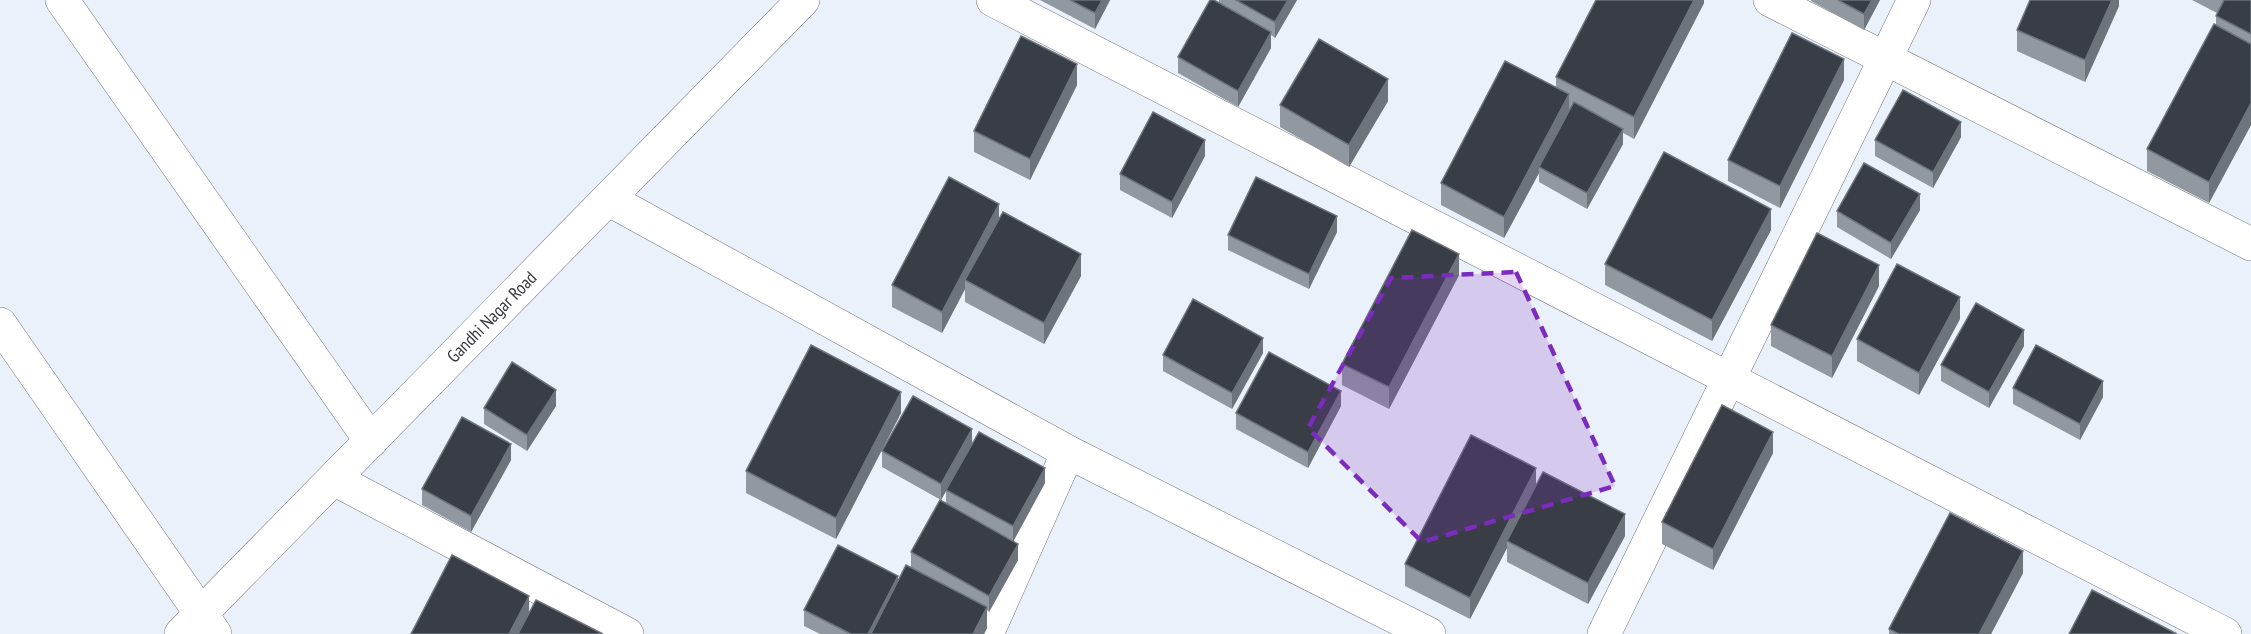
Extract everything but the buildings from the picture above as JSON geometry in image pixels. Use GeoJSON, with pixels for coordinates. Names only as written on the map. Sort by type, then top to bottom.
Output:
{"type":"FeatureCollection","features":[{"type":"Feature","properties":{"kind":"street"},"geometry":{"type":"LineString","coordinates":[[62,0],[371,441]]}},
{"type":"Feature","properties":{"kind":"street","name":"Gandhi Nagar Road"},"geometry":{"type":"LineString","coordinates":[[199,628],[333,479],[803,0]]}},
{"type":"Feature","properties":{"kind":"street"},"geometry":{"type":"LineString","coordinates":[[993,0],[2225,634]]}},
{"type":"Feature","properties":{"kind":"street"},"geometry":{"type":"LineString","coordinates":[[1770,0],[2251,244]]}},
{"type":"Feature","properties":{"kind":"street"},"geometry":{"type":"LineString","coordinates":[[1604,634],[1914,0]]}},
{"type":"Feature","properties":{"kind":"street"},"geometry":{"type":"LineString","coordinates":[[608,199],[1068,452],[1429,634]]}},
{"type":"Feature","properties":{"kind":"street"},"geometry":{"type":"LineString","coordinates":[[0,324],[199,628]]}},
{"type":"Feature","properties":{"kind":"street"},"geometry":{"type":"LineString","coordinates":[[987,634],[1068,452]]}},
{"type":"Feature","properties":{"kind":"street"},"geometry":{"type":"LineString","coordinates":[[333,479],[627,634]]}},
{"type":"Feature","properties":{"kind":"highlighted area"},"geometry":{"type":"Polygon","coordinates":[[[1516,272],[1615,486],[1422,542],[1308,428],[1391,278],[1516,272]]]}}]}
